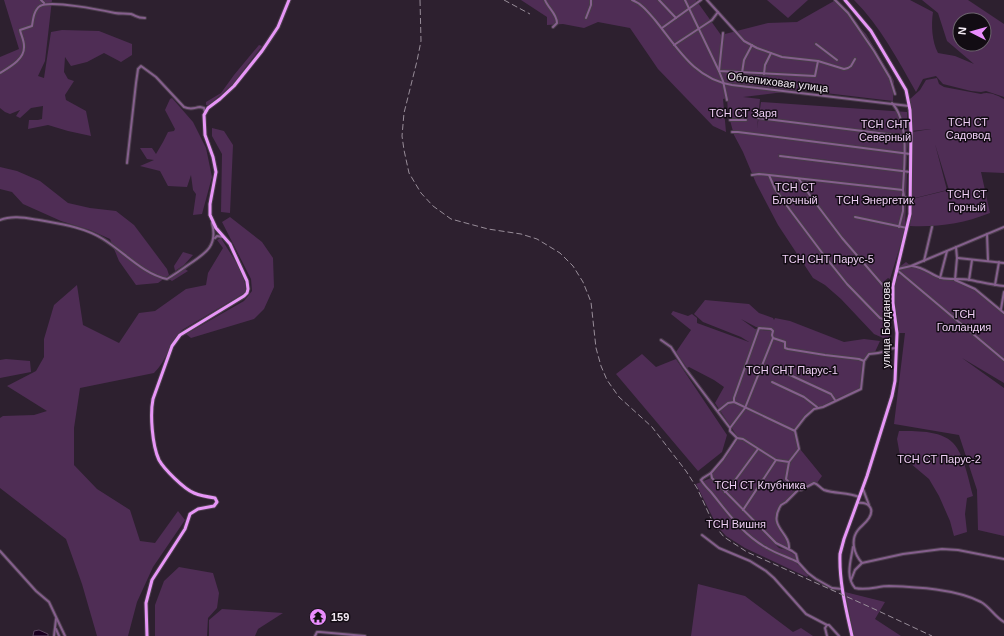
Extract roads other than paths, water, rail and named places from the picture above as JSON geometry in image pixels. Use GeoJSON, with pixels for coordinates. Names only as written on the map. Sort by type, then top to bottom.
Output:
{"type":"FeatureCollection","features":[{"type":"Feature","properties":{"kind":"main road"},"geometry":{"type":"LineString","coordinates":[[147,636],[146,603],[152,580],[185,529],[192,512],[198,509],[214,506],[218,502],[215,498],[192,492],[159,461],[155,446],[152,406],[155,392],[172,346],[180,335],[247,293],[247,281],[230,244],[212,223],[210,215],[210,204],[216,172],[213,157],[204,131],[204,110],[220,99],[234,86],[262,51],[278,27],[289,0]]}},
{"type":"Feature","properties":{"kind":"main road","name":"улица Богданова"},"geometry":{"type":"LineString","coordinates":[[845,0],[864,21],[906,90],[909,106],[910,137],[910,214],[908,229],[896,269],[893,286],[896,333],[895,382],[863,489],[844,539],[840,554],[839,566],[842,589],[852,636]]}},
{"type":"Feature","properties":{"kind":"street"},"geometry":{"type":"LineString","coordinates":[[41,0],[44,3]]}},
{"type":"Feature","properties":{"kind":"street"},"geometry":{"type":"LineString","coordinates":[[545,0],[557,18],[557,23],[553,27]]}},
{"type":"Feature","properties":{"kind":"street"},"geometry":{"type":"LineString","coordinates":[[586,18],[591,5],[591,0]]}},
{"type":"Feature","properties":{"kind":"street","name":"Облепиховая улица"},"geometry":{"type":"LineString","coordinates":[[632,0],[647,10],[674,45],[694,67],[713,80],[724,84],[891,102],[909,106]]}},
{"type":"Feature","properties":{"kind":"street"},"geometry":{"type":"LineString","coordinates":[[659,0],[676,18]]}},
{"type":"Feature","properties":{"kind":"street"},"geometry":{"type":"LineString","coordinates":[[685,0],[719,71],[724,84],[727,100]]}},
{"type":"Feature","properties":{"kind":"street"},"geometry":{"type":"LineString","coordinates":[[662,28],[701,0]]}},
{"type":"Feature","properties":{"kind":"street"},"geometry":{"type":"LineString","coordinates":[[707,0],[744,41],[771,53],[782,57],[818,61],[844,69],[851,66],[855,59]]}},
{"type":"Feature","properties":{"kind":"street"},"geometry":{"type":"LineString","coordinates":[[835,0],[848,14],[874,51],[890,78],[895,94]]}},
{"type":"Feature","properties":{"kind":"street"},"geometry":{"type":"LineString","coordinates":[[0,73],[17,62],[20,58],[23,53],[24,46],[20,30],[32,26],[38,8],[44,3],[68,4],[117,13],[131,14],[137,18],[145,18]]}},
{"type":"Feature","properties":{"kind":"street"},"geometry":{"type":"LineString","coordinates":[[674,45],[712,20],[718,12]]}},
{"type":"Feature","properties":{"kind":"street"},"geometry":{"type":"LineString","coordinates":[[719,71],[723,33]]}},
{"type":"Feature","properties":{"kind":"street"},"geometry":{"type":"LineString","coordinates":[[816,44],[837,60]]}},
{"type":"Feature","properties":{"kind":"street"},"geometry":{"type":"LineString","coordinates":[[742,73],[744,60],[752,45]]}},
{"type":"Feature","properties":{"kind":"street"},"geometry":{"type":"LineString","coordinates":[[764,74],[765,65],[771,53]]}},
{"type":"Feature","properties":{"kind":"street"},"geometry":{"type":"LineString","coordinates":[[719,71],[815,76],[818,61]]}},
{"type":"Feature","properties":{"kind":"street"},"geometry":{"type":"LineString","coordinates":[[127,163],[138,69],[141,66],[156,77],[184,107],[194,109],[200,107],[204,110]]}},
{"type":"Feature","properties":{"kind":"street"},"geometry":{"type":"LineString","coordinates":[[891,102],[895,106],[901,120],[904,137],[903,211],[899,227]]}},
{"type":"Feature","properties":{"kind":"street"},"geometry":{"type":"LineString","coordinates":[[758,118],[910,137]]}},
{"type":"Feature","properties":{"kind":"street"},"geometry":{"type":"LineString","coordinates":[[730,120],[746,120]]}},
{"type":"Feature","properties":{"kind":"street"},"geometry":{"type":"LineString","coordinates":[[732,132],[910,154]]}},
{"type":"Feature","properties":{"kind":"street"},"geometry":{"type":"LineString","coordinates":[[780,156],[910,172]]}},
{"type":"Feature","properties":{"kind":"street"},"geometry":{"type":"LineString","coordinates":[[752,175],[769,175],[903,190]]}},
{"type":"Feature","properties":{"kind":"street"},"geometry":{"type":"LineString","coordinates":[[769,175],[775,189],[790,210],[847,284],[880,318],[888,321]]}},
{"type":"Feature","properties":{"kind":"street"},"geometry":{"type":"LineString","coordinates":[[799,179],[846,243],[893,297]]}},
{"type":"Feature","properties":{"kind":"street"},"geometry":{"type":"LineString","coordinates":[[903,190],[904,197],[910,199]]}},
{"type":"Feature","properties":{"kind":"street"},"geometry":{"type":"LineString","coordinates":[[854,217],[908,229]]}},
{"type":"Feature","properties":{"kind":"street"},"geometry":{"type":"LineString","coordinates":[[0,220],[9,218],[24,218],[65,225],[90,232],[113,246],[155,276],[167,279],[204,255],[217,236],[223,237]]}},
{"type":"Feature","properties":{"kind":"street"},"geometry":{"type":"LineString","coordinates":[[212,223],[214,232],[213,241]]}},
{"type":"Feature","properties":{"kind":"street"},"geometry":{"type":"LineString","coordinates":[[924,260],[932,227]]}},
{"type":"Feature","properties":{"kind":"street"},"geometry":{"type":"LineString","coordinates":[[896,269],[903,269],[911,266],[1004,227]]}},
{"type":"Feature","properties":{"kind":"street"},"geometry":{"type":"LineString","coordinates":[[987,234],[988,261]]}},
{"type":"Feature","properties":{"kind":"street"},"geometry":{"type":"LineString","coordinates":[[955,280],[957,258],[956,247]]}},
{"type":"Feature","properties":{"kind":"street"},"geometry":{"type":"LineString","coordinates":[[940,278],[947,251]]}},
{"type":"Feature","properties":{"kind":"street"},"geometry":{"type":"LineString","coordinates":[[957,258],[1004,263]]}},
{"type":"Feature","properties":{"kind":"street"},"geometry":{"type":"LineString","coordinates":[[969,280],[972,260]]}},
{"type":"Feature","properties":{"kind":"street"},"geometry":{"type":"LineString","coordinates":[[995,286],[999,262]]}},
{"type":"Feature","properties":{"kind":"street"},"geometry":{"type":"LineString","coordinates":[[911,266],[919,266],[940,278],[969,280],[995,286],[1004,286]]}},
{"type":"Feature","properties":{"kind":"street"},"geometry":{"type":"LineString","coordinates":[[896,269],[1004,360]]}},
{"type":"Feature","properties":{"kind":"street"},"geometry":{"type":"LineString","coordinates":[[955,280],[975,289],[1004,313]]}},
{"type":"Feature","properties":{"kind":"street"},"geometry":{"type":"LineString","coordinates":[[1000,309],[1004,292]]}},
{"type":"Feature","properties":{"kind":"street"},"geometry":{"type":"LineString","coordinates":[[730,428],[745,408],[774,338],[772,336],[772,329],[759,328],[734,398],[734,402]]}},
{"type":"Feature","properties":{"kind":"street"},"geometry":{"type":"LineString","coordinates":[[774,338],[785,342],[785,348],[788,349],[864,361]]}},
{"type":"Feature","properties":{"kind":"street"},"geometry":{"type":"LineString","coordinates":[[661,340],[671,347],[684,367],[730,428],[730,431],[737,438],[743,439],[776,460],[789,462]]}},
{"type":"Feature","properties":{"kind":"street"},"geometry":{"type":"LineString","coordinates":[[798,490],[795,489],[786,479],[789,462],[799,449],[795,431],[805,417],[817,408],[823,407],[860,389],[864,361],[869,354],[882,353],[888,349],[896,348]]}},
{"type":"Feature","properties":{"kind":"street"},"geometry":{"type":"LineString","coordinates":[[777,369],[831,394],[835,400]]}},
{"type":"Feature","properties":{"kind":"street"},"geometry":{"type":"LineString","coordinates":[[772,382],[804,397],[817,408]]}},
{"type":"Feature","properties":{"kind":"street"},"geometry":{"type":"LineString","coordinates":[[718,411],[728,403],[734,402],[795,431]]}},
{"type":"Feature","properties":{"kind":"street"},"geometry":{"type":"LineString","coordinates":[[737,438],[723,459],[711,473],[701,480],[705,486],[738,526],[751,538],[768,549],[798,562],[808,573],[823,583],[836,589],[842,589]]}},
{"type":"Feature","properties":{"kind":"street"},"geometry":{"type":"LineString","coordinates":[[725,492],[758,449]]}},
{"type":"Feature","properties":{"kind":"street"},"geometry":{"type":"LineString","coordinates":[[743,510],[776,460]]}},
{"type":"Feature","properties":{"kind":"street"},"geometry":{"type":"LineString","coordinates":[[711,473],[712,478],[776,543],[781,547],[789,548],[796,554],[798,562]]}},
{"type":"Feature","properties":{"kind":"street"},"geometry":{"type":"LineString","coordinates":[[789,548],[789,543],[777,526],[777,517],[781,505],[798,490],[801,490],[814,483],[823,490],[849,493],[860,497]]}},
{"type":"Feature","properties":{"kind":"street"},"geometry":{"type":"LineString","coordinates":[[863,489],[870,506],[871,513],[869,518],[857,532],[854,546],[850,581],[855,588],[860,589],[887,586],[944,590],[982,602],[1004,622]]}},
{"type":"Feature","properties":{"kind":"street"},"geometry":{"type":"LineString","coordinates":[[858,503],[866,503],[870,506]]}},
{"type":"Feature","properties":{"kind":"street"},"geometry":{"type":"LineString","coordinates":[[702,535],[719,548],[750,561],[766,571],[806,614],[827,625],[830,625],[839,636]]}},
{"type":"Feature","properties":{"kind":"street"},"geometry":{"type":"LineString","coordinates":[[854,546],[859,560],[862,563]]}},
{"type":"Feature","properties":{"kind":"street"},"geometry":{"type":"LineString","coordinates":[[850,581],[855,570],[862,563],[898,554],[942,549],[958,550],[1004,559]]}},
{"type":"Feature","properties":{"kind":"street"},"geometry":{"type":"LineString","coordinates":[[0,550],[36,591],[49,602],[65,636]]}},
{"type":"Feature","properties":{"kind":"street"},"geometry":{"type":"LineString","coordinates":[[54,636],[56,618]]}},
{"type":"Feature","properties":{"kind":"street"},"geometry":{"type":"LineString","coordinates":[[827,625],[827,636]]}},
{"type":"Feature","properties":{"kind":"street"},"geometry":{"type":"LineString","coordinates":[[56,628],[59,636]]}},
{"type":"Feature","properties":{"kind":"street"},"geometry":{"type":"LineString","coordinates":[[315,636],[316,632],[320,632],[365,636]]}},
{"type":"Feature","properties":{"kind":"railway"},"geometry":{"type":"LineString","coordinates":[[420,0],[421,41],[404,113],[402,136],[409,173],[421,193],[433,206],[451,219],[488,229],[521,234],[537,239],[560,253],[573,266],[583,282],[591,302],[596,348],[607,380],[619,397],[652,427],[686,471],[697,488],[714,525],[724,537],[747,552],[932,636]]}},
{"type":"Feature","properties":{"kind":"railway"},"geometry":{"type":"LineString","coordinates":[[504,0],[530,14]]}},
{"type":"Feature","properties":{"kind":"place","name":"159"},"geometry":{"type":"Point","coordinates":[318,617]}},
{"type":"Feature","properties":{"kind":"park label","name":"ТСН СТ Заря"},"geometry":{"type":"Point","coordinates":[743,113]}},
{"type":"Feature","properties":{"kind":"park label","name":"ТСН СТ Садовод"},"geometry":{"type":"Point","coordinates":[968,128]}},
{"type":"Feature","properties":{"kind":"park label","name":"ТСН СНТ Северный"},"geometry":{"type":"Point","coordinates":[885,130]}},
{"type":"Feature","properties":{"kind":"park label","name":"ТСН СТ Блочный"},"geometry":{"type":"Point","coordinates":[795,193]}},
{"type":"Feature","properties":{"kind":"park label","name":"ТСН Энергетик"},"geometry":{"type":"Point","coordinates":[875,200]}},
{"type":"Feature","properties":{"kind":"park label","name":"ТСН СТ Горный"},"geometry":{"type":"Point","coordinates":[967,200]}},
{"type":"Feature","properties":{"kind":"park label","name":"ТСН СНТ Парус-5"},"geometry":{"type":"Point","coordinates":[828,259]}},
{"type":"Feature","properties":{"kind":"park label","name":"ТСН Голландия"},"geometry":{"type":"Point","coordinates":[964,320]}},
{"type":"Feature","properties":{"kind":"park label","name":"ТСН СНТ Парус-1"},"geometry":{"type":"Point","coordinates":[792,370]}},
{"type":"Feature","properties":{"kind":"park label","name":"ТСН СТ Парус-2"},"geometry":{"type":"Point","coordinates":[939,459]}},
{"type":"Feature","properties":{"kind":"park label","name":"ТСН СТ Клубника"},"geometry":{"type":"Point","coordinates":[760,485]}},
{"type":"Feature","properties":{"kind":"park label","name":"ТСН Вишня"},"geometry":{"type":"Point","coordinates":[736,524]}}]}
